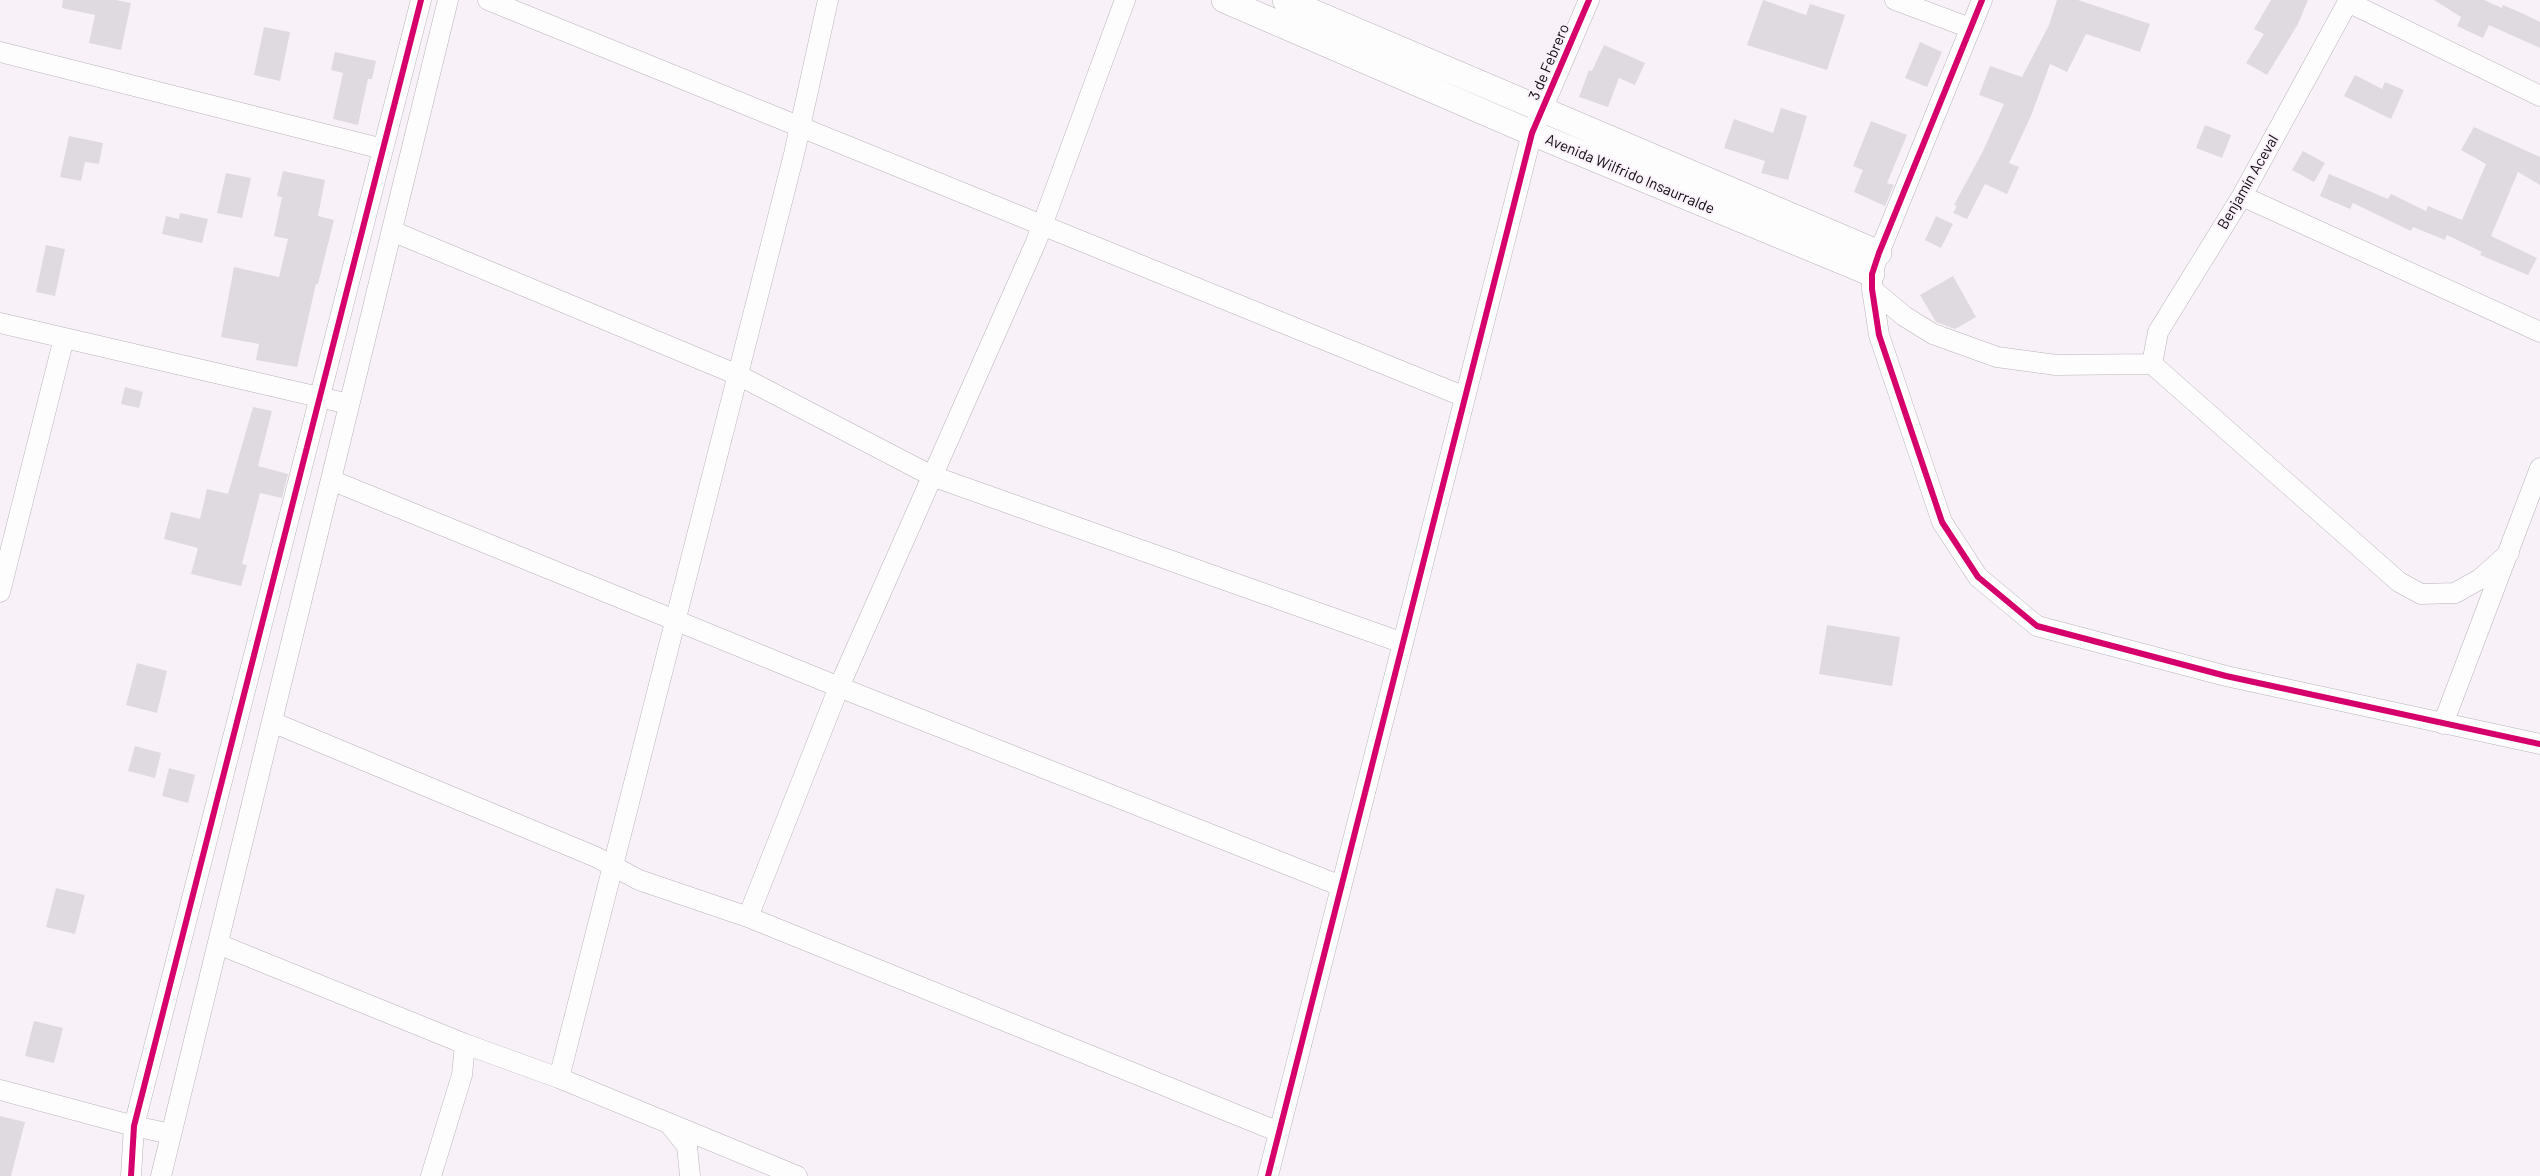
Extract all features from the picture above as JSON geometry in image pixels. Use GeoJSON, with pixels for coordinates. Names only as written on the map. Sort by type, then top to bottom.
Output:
{"type":"FeatureCollection","features":[{"type":"Feature","properties":{"kind":"street"},"geometry":{"type":"LineString","coordinates":[[132,1176],[134,1126],[421,0]]}},
{"type":"Feature","properties":{"kind":"street"},"geometry":{"type":"LineString","coordinates":[[160,1176],[448,0]]}},
{"type":"Feature","properties":{"kind":"street"},"geometry":{"type":"LineString","coordinates":[[488,0],[1465,397]]}},
{"type":"Feature","properties":{"kind":"street"},"geometry":{"type":"LineString","coordinates":[[559,1078],[800,127],[828,0]]}},
{"type":"Feature","properties":{"kind":"street"},"geometry":{"type":"LineString","coordinates":[[748,917],[839,687],[1043,225],[1125,0]]}},
{"type":"Feature","properties":{"kind":"street","name":"Avenida Wilfrido Insaurralde"},"geometry":{"type":"LineString","coordinates":[[1224,0],[1532,133],[1874,272]]}},
{"type":"Feature","properties":{"kind":"street","name":"Avenida Wilfrido Insaurralde"},"geometry":{"type":"LineString","coordinates":[[1285,0],[1542,108],[1874,272]]}},
{"type":"Feature","properties":{"kind":"street","name":"3 de Febrero"},"geometry":{"type":"LineString","coordinates":[[1268,1176],[1532,133],[1589,0]]}},
{"type":"Feature","properties":{"kind":"street"},"geometry":{"type":"LineString","coordinates":[[1895,0],[1970,28]]}},
{"type":"Feature","properties":{"kind":"street"},"geometry":{"type":"LineString","coordinates":[[1982,0],[1874,272],[1879,335],[1942,522],[1978,577],[2037,626],[2226,676],[2540,744]]}},
{"type":"Feature","properties":{"kind":"street"},"geometry":{"type":"LineString","coordinates":[[2348,1],[2540,96]]}},
{"type":"Feature","properties":{"kind":"street","name":"Benjamín Aceval"},"geometry":{"type":"LineString","coordinates":[[2152,364],[2158,332],[2242,196],[2348,1]]}},
{"type":"Feature","properties":{"kind":"street"},"geometry":{"type":"LineString","coordinates":[[0,52],[383,149]]}},
{"type":"Feature","properties":{"kind":"street"},"geometry":{"type":"LineString","coordinates":[[2242,196],[2540,332]]}},
{"type":"Feature","properties":{"kind":"street"},"geometry":{"type":"LineString","coordinates":[[392,231],[738,375],[932,476],[1403,644]]}},
{"type":"Feature","properties":{"kind":"street"},"geometry":{"type":"LineString","coordinates":[[1874,272],[1904,316],[1933,334],[1997,357],[2056,365],[2152,364],[2399,582],[2421,594],[2455,593],[2480,579],[2509,553]]}},
{"type":"Feature","properties":{"kind":"street"},"geometry":{"type":"LineString","coordinates":[[0,323],[349,404]]}},
{"type":"Feature","properties":{"kind":"street"},"geometry":{"type":"LineString","coordinates":[[0,592],[64,338]]}},
{"type":"Feature","properties":{"kind":"street"},"geometry":{"type":"LineString","coordinates":[[2444,724],[2540,468]]}},
{"type":"Feature","properties":{"kind":"street"},"geometry":{"type":"LineString","coordinates":[[331,480],[839,687],[1341,886]]}},
{"type":"Feature","properties":{"kind":"street"},"geometry":{"type":"LineString","coordinates":[[272,722],[613,866],[639,880],[748,917],[1279,1132]]}},
{"type":"Feature","properties":{"kind":"street"},"geometry":{"type":"LineString","coordinates":[[218,944],[465,1044],[559,1078],[797,1176]]}},
{"type":"Feature","properties":{"kind":"street"},"geometry":{"type":"LineString","coordinates":[[431,1176],[462,1075],[465,1044]]}},
{"type":"Feature","properties":{"kind":"street"},"geometry":{"type":"LineString","coordinates":[[0,1090],[171,1134]]}},
{"type":"Feature","properties":{"kind":"street"},"geometry":{"type":"LineString","coordinates":[[669,1124],[687,1146],[690,1176]]}},
{"type":"Feature","properties":{"kind":"building"},"geometry":{"type":"Polygon","coordinates":[[[63,0],[116,0],[131,3],[121,50],[89,43],[95,15],[62,8],[63,0]]]}},
{"type":"Feature","properties":{"kind":"building"},"geometry":{"type":"Polygon","coordinates":[[[1763,0],[1806,15],[1810,4],[1845,15],[1827,70],[1747,45],[1763,0]]]}},
{"type":"Feature","properties":{"kind":"building"},"geometry":{"type":"Polygon","coordinates":[[[2057,0],[2078,0],[2150,24],[2140,52],[2086,34],[2067,72],[2050,64],[2031,116],[2009,163],[2019,167],[2007,194],[1985,184],[1967,219],[1953,213],[1957,206],[1954,205],[1983,151],[2004,104],[1979,95],[1990,66],[2022,77],[2049,25],[2057,0]]]}},
{"type":"Feature","properties":{"kind":"building"},"geometry":{"type":"Polygon","coordinates":[[[2271,0],[2308,0],[2298,24],[2267,75],[2246,63],[2264,34],[2254,29],[2271,0]]]}},
{"type":"Feature","properties":{"kind":"building"},"geometry":{"type":"Polygon","coordinates":[[[2434,0],[2484,0],[2502,8],[2503,5],[2526,15],[2540,22],[2540,48],[2489,25],[2483,38],[2457,26],[2461,17],[2434,0]]]}},
{"type":"Feature","properties":{"kind":"building"},"geometry":{"type":"Polygon","coordinates":[[[264,27],[290,32],[280,81],[254,75],[264,27]]]}},
{"type":"Feature","properties":{"kind":"building"},"geometry":{"type":"Polygon","coordinates":[[[1920,42],[1942,52],[1927,87],[1905,78],[1920,42]]]}},
{"type":"Feature","properties":{"kind":"building"},"geometry":{"type":"Polygon","coordinates":[[[1604,45],[1645,63],[1635,85],[1619,78],[1608,107],[1579,97],[1589,70],[1592,71],[1604,45]]]}},
{"type":"Feature","properties":{"kind":"building"},"geometry":{"type":"Polygon","coordinates":[[[335,52],[376,61],[372,79],[368,79],[358,125],[333,119],[343,73],[331,70],[335,52]]]}},
{"type":"Feature","properties":{"kind":"building"},"geometry":{"type":"Polygon","coordinates":[[[2355,75],[2382,89],[2385,82],[2404,90],[2391,119],[2344,96],[2355,75]]]}},
{"type":"Feature","properties":{"kind":"building"},"geometry":{"type":"Polygon","coordinates":[[[1781,108],[1807,116],[1788,180],[1761,173],[1765,161],[1724,148],[1734,119],[1773,133],[1781,108]]]}},
{"type":"Feature","properties":{"kind":"building"},"geometry":{"type":"Polygon","coordinates":[[[1871,121],[1907,135],[1887,183],[1894,185],[1885,206],[1854,192],[1863,170],[1853,166],[1871,121]]]}},
{"type":"Feature","properties":{"kind":"building"},"geometry":{"type":"Polygon","coordinates":[[[2205,125],[2231,135],[2222,158],[2196,148],[2205,125]]]}},
{"type":"Feature","properties":{"kind":"building"},"geometry":{"type":"Polygon","coordinates":[[[2474,127],[2540,157],[2540,185],[2518,172],[2491,236],[2537,258],[2528,275],[2480,255],[2482,252],[2447,235],[2445,240],[2413,227],[2411,231],[2353,203],[2350,209],[2320,196],[2329,174],[2388,199],[2391,194],[2426,211],[2428,206],[2462,220],[2486,164],[2461,150],[2474,127]]]}},
{"type":"Feature","properties":{"kind":"building"},"geometry":{"type":"Polygon","coordinates":[[[69,136],[103,143],[99,164],[85,162],[81,181],[60,177],[69,136]]]}},
{"type":"Feature","properties":{"kind":"building"},"geometry":{"type":"Polygon","coordinates":[[[2303,151],[2325,163],[2314,182],[2292,170],[2303,151]]]}},
{"type":"Feature","properties":{"kind":"building"},"geometry":{"type":"Polygon","coordinates":[[[283,171],[325,180],[318,216],[334,220],[318,284],[316,284],[297,367],[256,360],[259,344],[221,337],[234,267],[279,277],[288,239],[274,236],[282,197],[277,196],[283,171]]]}},
{"type":"Feature","properties":{"kind":"building"},"geometry":{"type":"Polygon","coordinates":[[[226,173],[251,178],[242,218],[217,213],[226,173]]]}},
{"type":"Feature","properties":{"kind":"building"},"geometry":{"type":"Polygon","coordinates":[[[180,213],[208,219],[202,243],[162,234],[166,216],[179,219],[180,213]]]}},
{"type":"Feature","properties":{"kind":"building"},"geometry":{"type":"Polygon","coordinates":[[[1936,216],[1953,224],[1941,248],[1925,240],[1936,216]]]}},
{"type":"Feature","properties":{"kind":"building"},"geometry":{"type":"Polygon","coordinates":[[[46,245],[65,249],[55,296],[36,292],[46,245]]]}},
{"type":"Feature","properties":{"kind":"building"},"geometry":{"type":"Polygon","coordinates":[[[1953,276],[1976,317],[1955,329],[1936,322],[1920,295],[1953,276]]]}},
{"type":"Feature","properties":{"kind":"building"},"geometry":{"type":"Polygon","coordinates":[[[125,387],[143,392],[139,408],[121,404],[125,387]]]}},
{"type":"Feature","properties":{"kind":"building"},"geometry":{"type":"Polygon","coordinates":[[[253,407],[272,411],[258,466],[288,474],[282,498],[260,493],[242,564],[247,565],[241,586],[191,574],[198,548],[164,539],[171,512],[200,519],[207,489],[228,494],[253,407]]]}},
{"type":"Feature","properties":{"kind":"building"},"geometry":{"type":"Polygon","coordinates":[[[1827,625],[1900,637],[1892,686],[1819,674],[1827,625]]]}},
{"type":"Feature","properties":{"kind":"building"},"geometry":{"type":"Polygon","coordinates":[[[137,663],[167,671],[157,713],[126,705],[137,663]]]}},
{"type":"Feature","properties":{"kind":"building"},"geometry":{"type":"Polygon","coordinates":[[[135,746],[161,753],[155,778],[128,771],[135,746]]]}},
{"type":"Feature","properties":{"kind":"building"},"geometry":{"type":"Polygon","coordinates":[[[169,768],[195,775],[188,803],[162,796],[169,768]]]}},
{"type":"Feature","properties":{"kind":"building"},"geometry":{"type":"Polygon","coordinates":[[[56,888],[85,895],[75,934],[46,927],[56,888]]]}},
{"type":"Feature","properties":{"kind":"building"},"geometry":{"type":"Polygon","coordinates":[[[34,1021],[63,1028],[54,1063],[25,1056],[34,1021]]]}},
{"type":"Feature","properties":{"kind":"building"},"geometry":{"type":"Polygon","coordinates":[[[0,1116],[25,1122],[11,1176],[0,1176],[0,1116]]]}},
{"type":"Feature","properties":{"kind":"cycle path"},"geometry":{"type":"LineString","coordinates":[[131,1176],[134,1126],[421,0]]}},
{"type":"Feature","properties":{"kind":"cycle path"},"geometry":{"type":"LineString","coordinates":[[1268,1176],[1532,133],[1589,0]]}},
{"type":"Feature","properties":{"kind":"cycle path"},"geometry":{"type":"LineString","coordinates":[[1982,0],[1872,274],[1872,289],[1879,335],[1942,522],[1978,577],[2037,626],[2226,676],[2540,744]]}}]}
